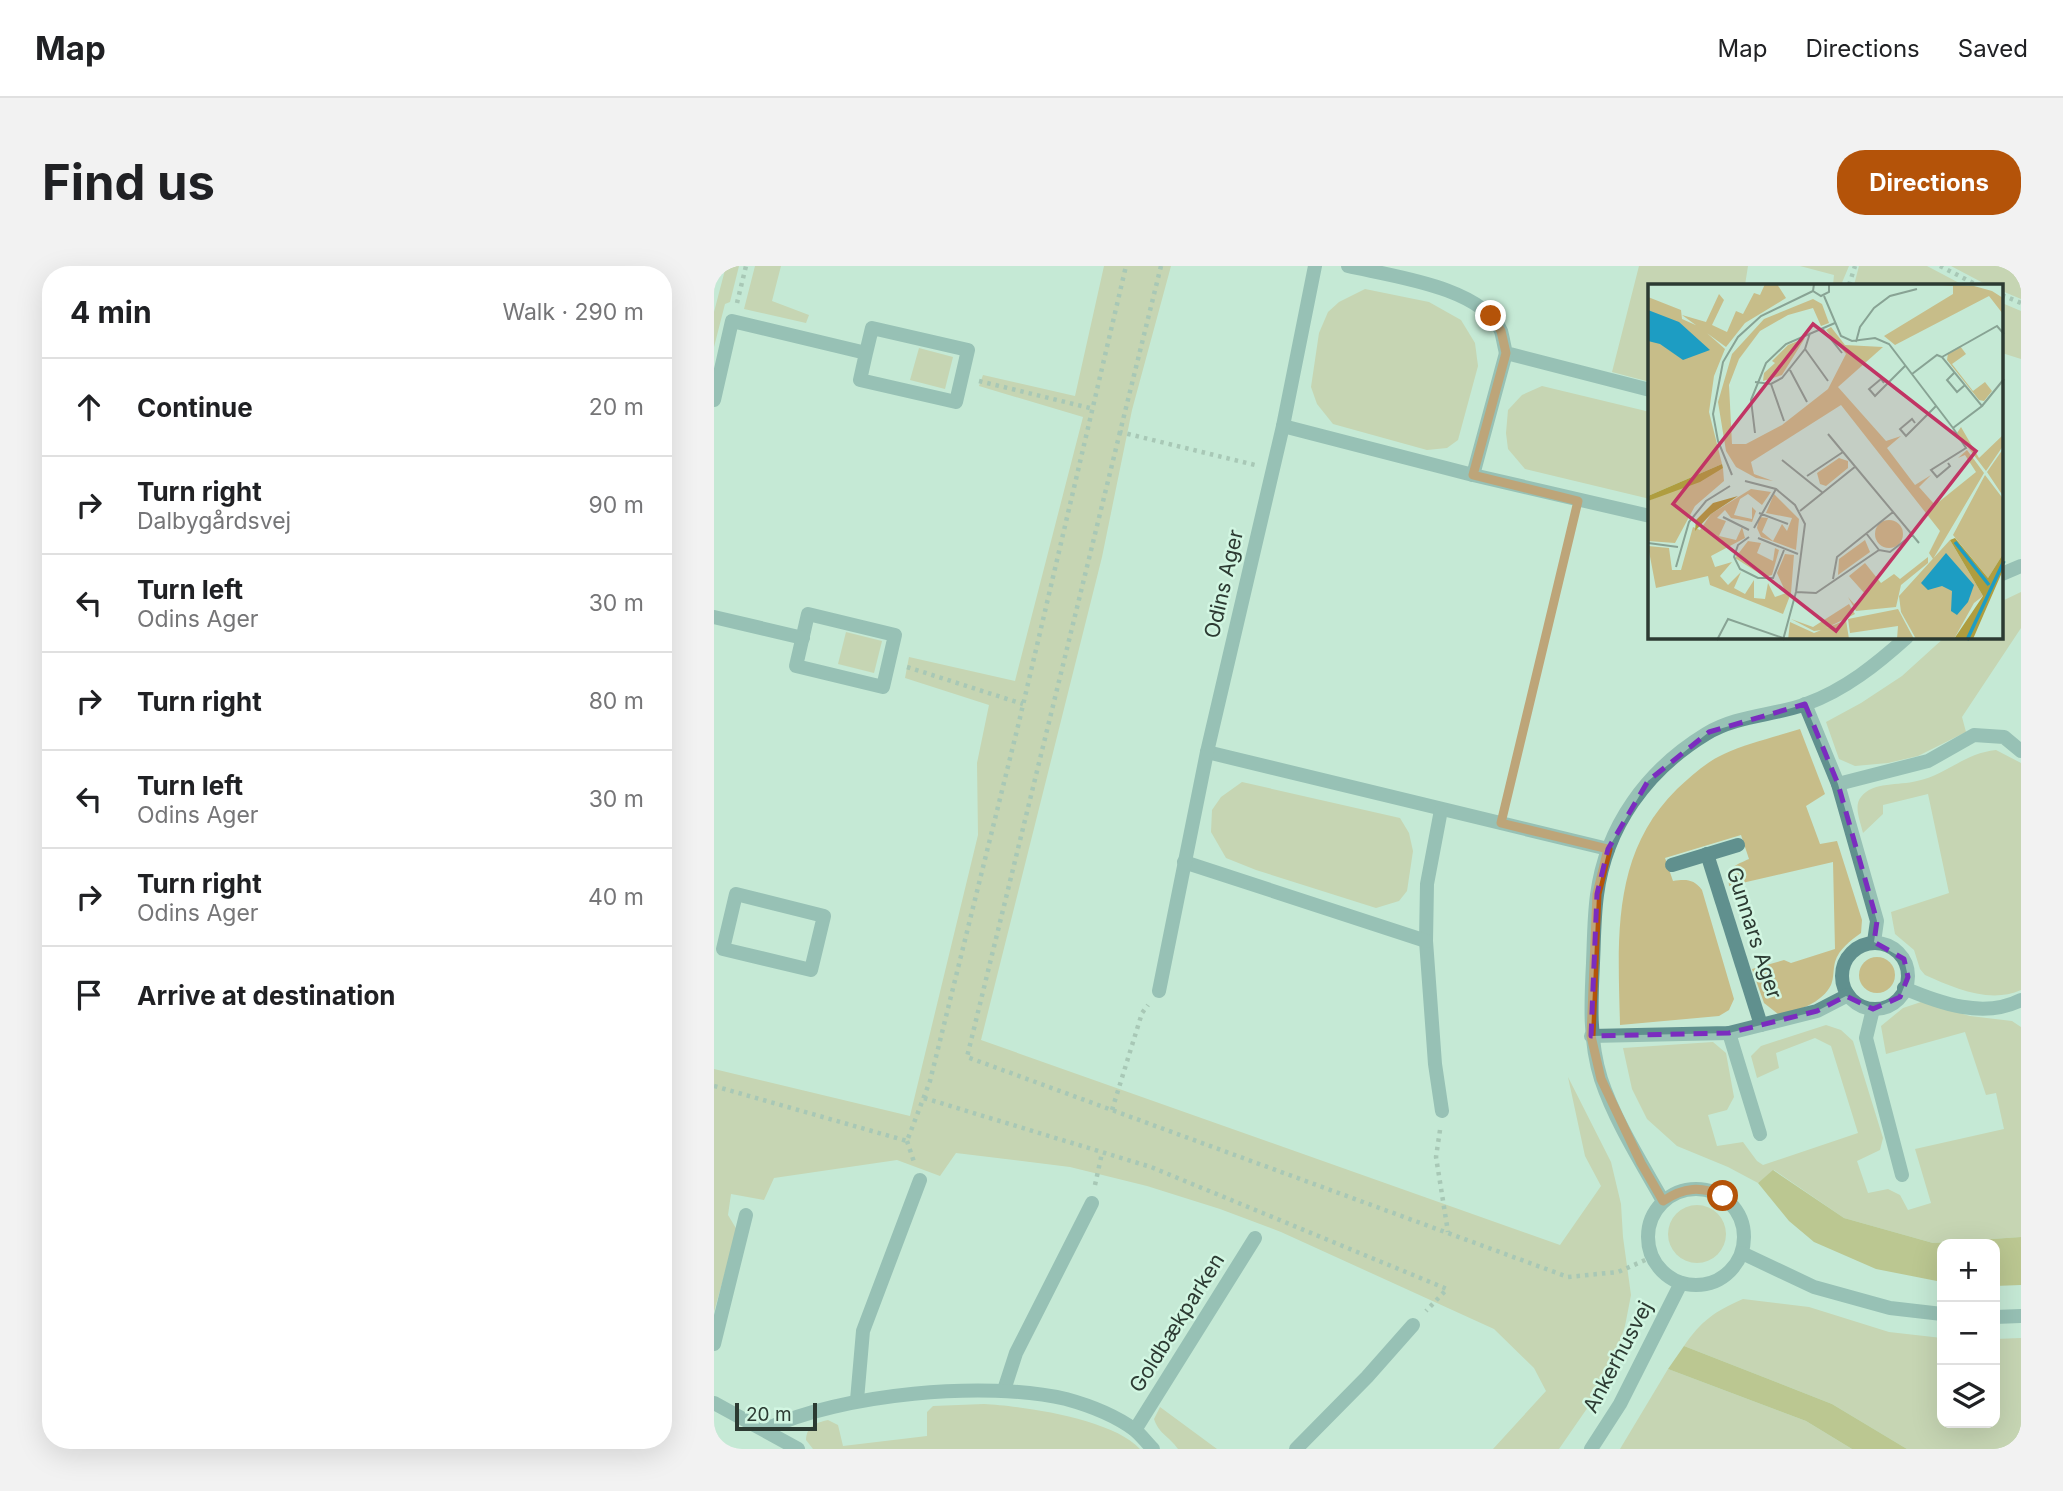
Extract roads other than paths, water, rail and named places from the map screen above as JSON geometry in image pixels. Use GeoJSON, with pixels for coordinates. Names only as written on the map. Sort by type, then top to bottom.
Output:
{"type":"FeatureCollection","features":[{"type":"Feature","properties":{"kind":"street","name":"Odins Ager"},"geometry":{"type":"LineString","coordinates":[[1159,991],[1207,752],[1283,426],[1315,266]]}},
{"type":"Feature","properties":{"kind":"street"},"geometry":{"type":"LineString","coordinates":[[1349,266],[1451,291],[1473,301],[1491,316],[1501,331],[1506,353],[1473,475]]}},
{"type":"Feature","properties":{"kind":"street"},"geometry":{"type":"LineString","coordinates":[[714,400],[732,321],[866,352]]}},
{"type":"Feature","properties":{"kind":"street"},"geometry":{"type":"LineString","coordinates":[[872,328],[968,350],[956,402],[860,380],[866,352],[872,328]]}},
{"type":"Feature","properties":{"kind":"street"},"geometry":{"type":"LineString","coordinates":[[1506,353],[1648,389]]}},
{"type":"Feature","properties":{"kind":"street"},"geometry":{"type":"LineString","coordinates":[[1283,426],[1578,501],[1648,516]]}},
{"type":"Feature","properties":{"kind":"street"},"geometry":{"type":"LineString","coordinates":[[2004,573],[2021,566]]}},
{"type":"Feature","properties":{"kind":"street"},"geometry":{"type":"LineString","coordinates":[[808,614],[895,635],[883,687],[796,666],[803,638],[808,614]]}},
{"type":"Feature","properties":{"kind":"street"},"geometry":{"type":"LineString","coordinates":[[714,617],[803,638]]}},
{"type":"Feature","properties":{"kind":"street"},"geometry":{"type":"LineString","coordinates":[[1663,1201],[1641,1163],[1601,1079],[1591,1036],[1597,894],[1608,849],[1625,813],[1648,781],[1676,754],[1709,732],[1745,717],[1805,704],[1835,691],[1877,664],[1905,639]]}},
{"type":"Feature","properties":{"kind":"street"},"geometry":{"type":"LineString","coordinates":[[1805,704],[1838,784],[1877,921],[1874,942]]}},
{"type":"Feature","properties":{"kind":"street"},"geometry":{"type":"LineString","coordinates":[[1838,784],[1928,761],[1974,735],[2004,737],[2021,751]]}},
{"type":"Feature","properties":{"kind":"street"},"geometry":{"type":"LineString","coordinates":[[1207,752],[1608,849]]}},
{"type":"Feature","properties":{"kind":"street"},"geometry":{"type":"LineString","coordinates":[[1441,810],[1427,884],[1426,941],[1435,1064],[1442,1111]]}},
{"type":"Feature","properties":{"kind":"street","name":"Gunnars Ager"},"geometry":{"type":"LineString","coordinates":[[1672,865],[1738,845]]}},
{"type":"Feature","properties":{"kind":"street","name":"Gunnars Ager"},"geometry":{"type":"LineString","coordinates":[[1707,854],[1761,1025]]}},
{"type":"Feature","properties":{"kind":"street"},"geometry":{"type":"LineString","coordinates":[[1184,862],[1426,941]]}},
{"type":"Feature","properties":{"kind":"street"},"geometry":{"type":"LineString","coordinates":[[736,894],[824,916],[811,970],[723,949],[730,920],[736,894]]}},
{"type":"Feature","properties":{"kind":"street"},"geometry":{"type":"LineString","coordinates":[[714,916],[730,920]]}},
{"type":"Feature","properties":{"kind":"street"},"geometry":{"type":"LineString","coordinates":[[1863,944],[1886,944],[1904,958],[1908,977],[1904,988],[1900,997],[1888,1006],[1873,1009],[1862,1006],[1848,995],[1842,979],[1846,957],[1863,944]]}},
{"type":"Feature","properties":{"kind":"street"},"geometry":{"type":"LineString","coordinates":[[1904,988],[1936,1002],[1982,1009],[2011,1006],[2021,1000]]}},
{"type":"Feature","properties":{"kind":"street","name":"Gunnars Ager"},"geometry":{"type":"LineString","coordinates":[[1591,1036],[1729,1033],[1817,1011],[1848,995]]}},
{"type":"Feature","properties":{"kind":"street"},"geometry":{"type":"LineString","coordinates":[[1873,1009],[1866,1038],[1902,1175]]}},
{"type":"Feature","properties":{"kind":"street"},"geometry":{"type":"LineString","coordinates":[[1729,1033],[1760,1134]]}},
{"type":"Feature","properties":{"kind":"street"},"geometry":{"type":"LineString","coordinates":[[857,1400],[863,1331],[920,1180]]}},
{"type":"Feature","properties":{"kind":"street"},"geometry":{"type":"LineString","coordinates":[[1692,1188],[1708,1189],[1723,1196],[1735,1207],[1743,1222],[1745,1237],[1742,1253],[1735,1267],[1711,1284],[1696,1286],[1668,1277],[1657,1267],[1650,1254],[1647,1240],[1654,1212],[1676,1192],[1692,1188]]}},
{"type":"Feature","properties":{"kind":"street"},"geometry":{"type":"LineString","coordinates":[[1004,1390],[1016,1353],[1092,1203]]}},
{"type":"Feature","properties":{"kind":"street"},"geometry":{"type":"LineString","coordinates":[[714,1344],[746,1215]]}},
{"type":"Feature","properties":{"kind":"street","name":"Goldbækparken"},"geometry":{"type":"LineString","coordinates":[[1135,1430],[1255,1238]]}},
{"type":"Feature","properties":{"kind":"street"},"geometry":{"type":"LineString","coordinates":[[1742,1253],[1814,1287],[1890,1308],[1937,1313]]}},
{"type":"Feature","properties":{"kind":"street","name":"Ankerhusvej"},"geometry":{"type":"LineString","coordinates":[[1591,1449],[1620,1404],[1681,1283]]}},
{"type":"Feature","properties":{"kind":"street"},"geometry":{"type":"LineString","coordinates":[[2000,1317],[2021,1316]]}},
{"type":"Feature","properties":{"kind":"street"},"geometry":{"type":"LineString","coordinates":[[1296,1449],[1308,1440],[1413,1325]]}},
{"type":"Feature","properties":{"kind":"street"},"geometry":{"type":"LineString","coordinates":[[766,1430],[791,1417],[857,1400],[1004,1390],[1067,1400],[1107,1415],[1135,1430],[1153,1449]]}},
{"type":"Feature","properties":{"kind":"street"},"geometry":{"type":"LineString","coordinates":[[714,1403],[798,1449]]}}]}
